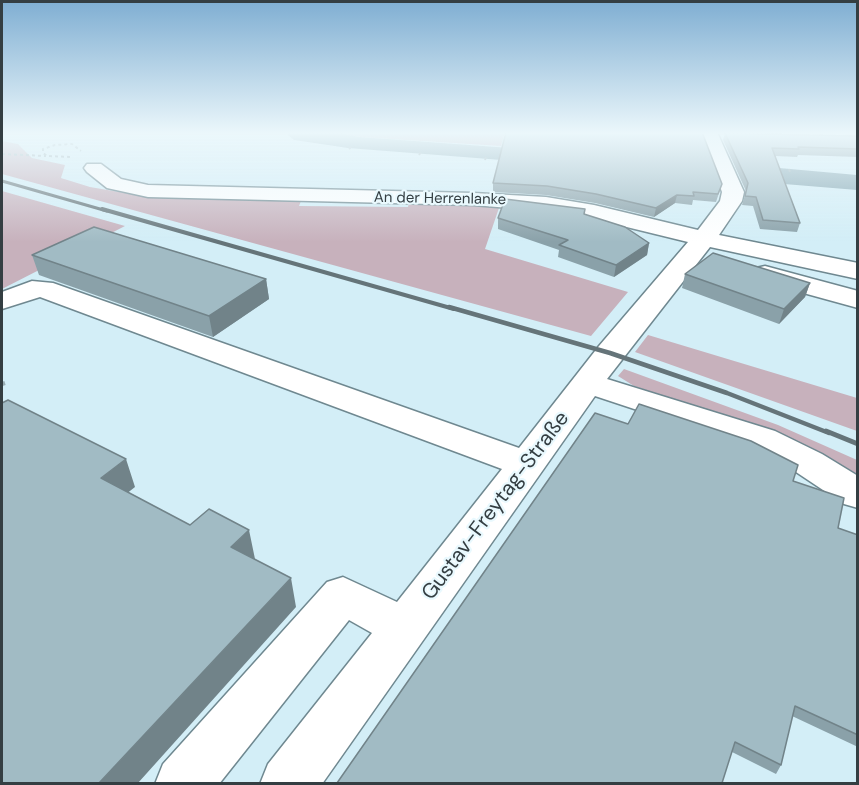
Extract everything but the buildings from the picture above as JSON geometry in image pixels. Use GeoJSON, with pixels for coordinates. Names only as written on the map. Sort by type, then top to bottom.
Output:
{"type":"FeatureCollection","features":[{"type":"Feature","properties":{"kind":"street","name":"An der Herrenlanke"},"geometry":{"type":"LineString","coordinates":[[95,169],[114,184],[148,191],[515,201],[594,212],[697,246]]}},
{"type":"Feature","properties":{"kind":"street"},"geometry":{"type":"LineString","coordinates":[[697,246],[731,201],[733,192],[723,169]]}},
{"type":"Feature","properties":{"kind":"street"},"geometry":{"type":"LineString","coordinates":[[697,246],[858,271]]}},
{"type":"Feature","properties":{"kind":"street"},"geometry":{"type":"LineString","coordinates":[[697,246],[858,300]]}},
{"type":"Feature","properties":{"kind":"street","name":"Gustav-Freytag-Straße"},"geometry":{"type":"LineString","coordinates":[[288,783],[529,465],[588,383],[697,246]]}},
{"type":"Feature","properties":{"kind":"street"},"geometry":{"type":"LineString","coordinates":[[2,301],[32,289],[44,289],[529,465]]}},
{"type":"Feature","properties":{"kind":"street"},"geometry":{"type":"LineString","coordinates":[[588,383],[762,439],[809,463],[858,494]]}},
{"type":"Feature","properties":{"kind":"street"},"geometry":{"type":"LineString","coordinates":[[183,783],[343,595],[404,628]]}},
{"type":"Feature","properties":{"kind":"shaded area"},"geometry":{"type":"Polygon","coordinates":[[[2,169],[64,169],[61,178],[90,187],[137,195],[301,201],[299,206],[408,207],[409,202],[500,205],[485,249],[628,292],[591,336],[2,174],[2,169]]]}},
{"type":"Feature","properties":{"kind":"shaded area"},"geometry":{"type":"Polygon","coordinates":[[[2,191],[125,226],[2,289],[2,191]]]}},
{"type":"Feature","properties":{"kind":"shaded area"},"geometry":{"type":"Polygon","coordinates":[[[648,335],[857,398],[857,431],[635,352],[648,335]]]}},
{"type":"Feature","properties":{"kind":"shaded area"},"geometry":{"type":"Polygon","coordinates":[[[624,369],[778,425],[857,460],[857,480],[765,431],[634,386],[618,376],[624,369]]]}},
{"type":"Feature","properties":{"kind":"water"},"geometry":{"type":"Polygon","coordinates":[[[768,169],[857,175],[857,190],[772,183],[768,169]]]}},
{"type":"Feature","properties":{"kind":"railway"},"geometry":{"type":"LineString","coordinates":[[2,181],[107,211]]}},
{"type":"Feature","properties":{"kind":"railway"},"geometry":{"type":"LineString","coordinates":[[102,209],[454,309]]}},
{"type":"Feature","properties":{"kind":"railway"},"geometry":{"type":"LineString","coordinates":[[449,307],[610,353],[727,393],[829,433]]}},
{"type":"Feature","properties":{"kind":"railway"},"geometry":{"type":"LineString","coordinates":[[826,431],[858,444]]}}]}
